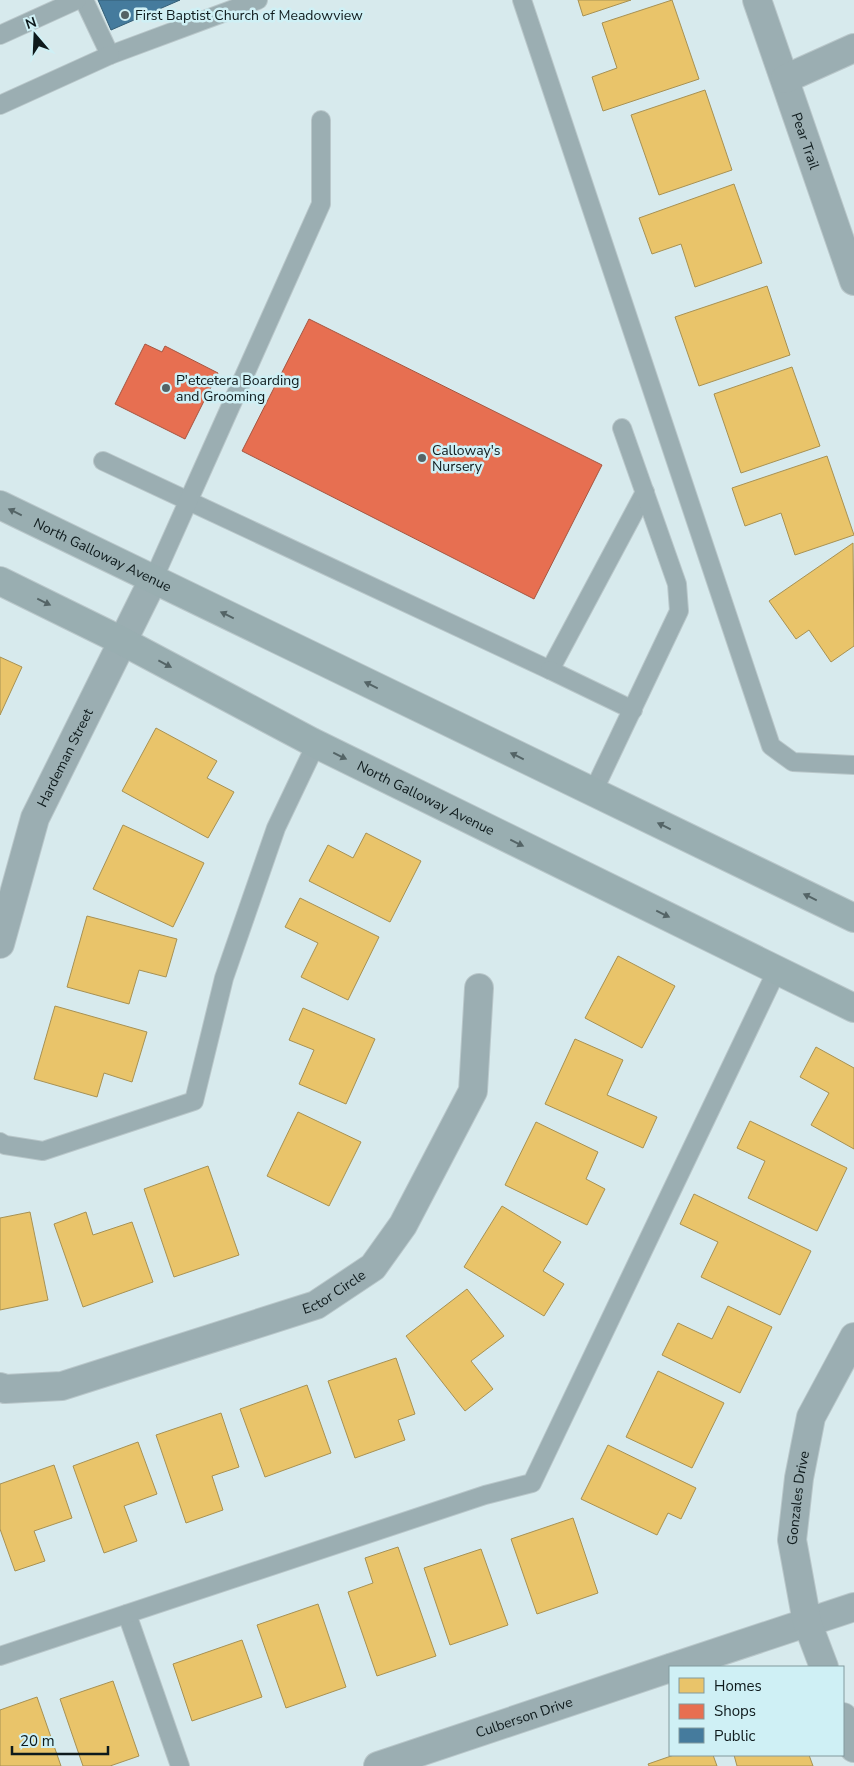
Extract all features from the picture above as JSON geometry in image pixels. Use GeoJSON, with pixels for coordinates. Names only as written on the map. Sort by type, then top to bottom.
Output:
{"type":"FeatureCollection","features":[{"type":"Feature","properties":{"kind":"main road","name":"North Galloway Avenue"},"geometry":{"type":"LineString","coordinates":[[0,504],[152,580],[854,918]]}},
{"type":"Feature","properties":{"kind":"main road","name":"North Galloway Avenue"},"geometry":{"type":"LineString","coordinates":[[0,581],[122,641],[316,744],[854,1008]]}},
{"type":"Feature","properties":{"kind":"street","name":"Pear Trail"},"geometry":{"type":"LineString","coordinates":[[757,0],[854,282]]}},
{"type":"Feature","properties":{"kind":"street"},"geometry":{"type":"LineString","coordinates":[[785,79],[854,48]]}},
{"type":"Feature","properties":{"kind":"street","name":"Hardeman Street"},"geometry":{"type":"LineString","coordinates":[[0,944],[35,818],[152,580]]}},
{"type":"Feature","properties":{"kind":"street","name":"Ector Circle"},"geometry":{"type":"LineString","coordinates":[[0,1387],[5,1390],[62,1386],[316,1305],[373,1267],[403,1225],[473,1090],[479,988]]}},
{"type":"Feature","properties":{"kind":"street","name":"Gonzales Drive"},"geometry":{"type":"LineString","coordinates":[[824,1666],[807,1622],[792,1540],[799,1478],[811,1417],[854,1337]]}},
{"type":"Feature","properties":{"kind":"street","name":"Culberson Drive"},"geometry":{"type":"LineString","coordinates":[[678,1666],[854,1607]]}},
{"type":"Feature","properties":{"kind":"street","name":"Culberson Drive"},"geometry":{"type":"LineString","coordinates":[[378,1766],[669,1669]]}},
{"type":"Feature","properties":{"kind":"street"},"geometry":{"type":"LineString","coordinates":[[844,1720],[854,1748]]}},
{"type":"Feature","properties":{"kind":"lane"},"geometry":{"type":"LineString","coordinates":[[0,35],[77,0]]}},
{"type":"Feature","properties":{"kind":"lane"},"geometry":{"type":"LineString","coordinates":[[84,0],[110,55]]}},
{"type":"Feature","properties":{"kind":"lane"},"geometry":{"type":"LineString","coordinates":[[0,105],[110,55],[258,0]]}},
{"type":"Feature","properties":{"kind":"lane"},"geometry":{"type":"LineString","coordinates":[[522,0],[771,746],[793,762],[854,765]]}},
{"type":"Feature","properties":{"kind":"lane"},"geometry":{"type":"LineString","coordinates":[[152,580],[321,204],[321,120]]}},
{"type":"Feature","properties":{"kind":"lane"},"geometry":{"type":"LineString","coordinates":[[594,792],[680,611],[677,584],[622,428]]}},
{"type":"Feature","properties":{"kind":"lane"},"geometry":{"type":"LineString","coordinates":[[103,461],[633,710]]}},
{"type":"Feature","properties":{"kind":"lane"},"geometry":{"type":"LineString","coordinates":[[550,670],[645,492]]}},
{"type":"Feature","properties":{"kind":"lane"},"geometry":{"type":"LineString","coordinates":[[0,1142],[5,1145],[43,1151],[194,1101],[224,978],[276,828],[316,744]]}},
{"type":"Feature","properties":{"kind":"lane"},"geometry":{"type":"LineString","coordinates":[[0,1656],[485,1494],[532,1483],[777,970]]}},
{"type":"Feature","properties":{"kind":"lane"},"geometry":{"type":"LineString","coordinates":[[128,1614],[180,1766]]}},
{"type":"Feature","properties":{"kind":"building: Homes"},"geometry":{"type":"Polygon","coordinates":[[[578,0],[631,0],[583,16],[578,0]]]}},
{"type":"Feature","properties":{"kind":"building: Homes"},"geometry":{"type":"Polygon","coordinates":[[[672,0],[699,79],[603,111],[592,77],[617,68],[602,23],[672,0]]]}},
{"type":"Feature","properties":{"kind":"building: Homes"},"geometry":{"type":"Polygon","coordinates":[[[705,90],[732,170],[659,195],[631,115],[705,90]]]}},
{"type":"Feature","properties":{"kind":"building: Homes"},"geometry":{"type":"Polygon","coordinates":[[[734,184],[762,263],[695,287],[681,244],[652,254],[639,218],[734,184]]]}},
{"type":"Feature","properties":{"kind":"building: Homes"},"geometry":{"type":"Polygon","coordinates":[[[767,286],[790,355],[699,386],[675,317],[767,286]]]}},
{"type":"Feature","properties":{"kind":"building: Homes"},"geometry":{"type":"Polygon","coordinates":[[[792,367],[820,446],[741,473],[714,394],[792,367]]]}},
{"type":"Feature","properties":{"kind":"building: Homes"},"geometry":{"type":"Polygon","coordinates":[[[827,456],[854,535],[795,555],[781,513],[745,526],[732,488],[827,456]]]}},
{"type":"Feature","properties":{"kind":"building: Homes"},"geometry":{"type":"Polygon","coordinates":[[[853,543],[854,646],[831,662],[809,630],[796,639],[769,601],[853,543]]]}},
{"type":"Feature","properties":{"kind":"building: Homes"},"geometry":{"type":"Polygon","coordinates":[[[0,657],[22,667],[0,715],[0,657]]]}},
{"type":"Feature","properties":{"kind":"building: Homes"},"geometry":{"type":"Polygon","coordinates":[[[156,728],[217,761],[207,778],[234,792],[208,838],[122,791],[156,728]]]}},
{"type":"Feature","properties":{"kind":"building: Homes"},"geometry":{"type":"Polygon","coordinates":[[[123,825],[204,863],[173,927],[93,889],[123,825]]]}},
{"type":"Feature","properties":{"kind":"building: Homes"},"geometry":{"type":"Polygon","coordinates":[[[366,833],[421,861],[390,922],[309,881],[328,845],[353,858],[366,833]]]}},
{"type":"Feature","properties":{"kind":"building: Homes"},"geometry":{"type":"Polygon","coordinates":[[[300,898],[379,937],[348,1000],[301,977],[318,943],[285,927],[300,898]]]}},
{"type":"Feature","properties":{"kind":"building: Homes"},"geometry":{"type":"Polygon","coordinates":[[[87,916],[177,939],[166,977],[139,970],[129,1004],[67,987],[87,916]]]}},
{"type":"Feature","properties":{"kind":"building: Homes"},"geometry":{"type":"Polygon","coordinates":[[[618,956],[675,986],[642,1048],[585,1018],[618,956]]]}},
{"type":"Feature","properties":{"kind":"building: Homes"},"geometry":{"type":"Polygon","coordinates":[[[55,1006],[147,1032],[132,1082],[104,1073],[97,1097],[34,1079],[55,1006]]]}},
{"type":"Feature","properties":{"kind":"building: Homes"},"geometry":{"type":"Polygon","coordinates":[[[303,1008],[375,1039],[346,1104],[299,1084],[314,1050],[289,1040],[303,1008]]]}},
{"type":"Feature","properties":{"kind":"building: Homes"},"geometry":{"type":"Polygon","coordinates":[[[575,1039],[623,1060],[607,1095],[657,1117],[643,1148],[545,1104],[575,1039]]]}},
{"type":"Feature","properties":{"kind":"building: Homes"},"geometry":{"type":"Polygon","coordinates":[[[816,1047],[854,1068],[854,1149],[811,1125],[829,1093],[800,1077],[816,1047]]]}},
{"type":"Feature","properties":{"kind":"building: Homes"},"geometry":{"type":"Polygon","coordinates":[[[298,1112],[361,1142],[329,1206],[267,1176],[298,1112]]]}},
{"type":"Feature","properties":{"kind":"building: Homes"},"geometry":{"type":"Polygon","coordinates":[[[750,1121],[847,1168],[817,1231],[748,1198],[765,1161],[737,1148],[750,1121]]]}},
{"type":"Feature","properties":{"kind":"building: Homes"},"geometry":{"type":"Polygon","coordinates":[[[536,1122],[598,1152],[586,1179],[605,1189],[587,1225],[505,1185],[536,1122]]]}},
{"type":"Feature","properties":{"kind":"building: Homes"},"geometry":{"type":"Polygon","coordinates":[[[208,1166],[239,1255],[174,1277],[144,1189],[208,1166]]]}},
{"type":"Feature","properties":{"kind":"building: Homes"},"geometry":{"type":"Polygon","coordinates":[[[694,1194],[811,1251],[780,1315],[701,1277],[718,1242],[680,1224],[694,1194]]]}},
{"type":"Feature","properties":{"kind":"building: Homes"},"geometry":{"type":"Polygon","coordinates":[[[502,1206],[561,1242],[543,1271],[564,1284],[544,1316],[464,1267],[502,1206]]]}},
{"type":"Feature","properties":{"kind":"building: Homes"},"geometry":{"type":"Polygon","coordinates":[[[30,1212],[48,1300],[0,1310],[0,1218],[30,1212]]]}},
{"type":"Feature","properties":{"kind":"building: Homes"},"geometry":{"type":"Polygon","coordinates":[[[86,1212],[93,1235],[132,1222],[153,1282],[83,1307],[54,1224],[86,1212]]]}},
{"type":"Feature","properties":{"kind":"building: Homes"},"geometry":{"type":"Polygon","coordinates":[[[467,1289],[504,1336],[471,1361],[493,1389],[465,1411],[406,1336],[467,1289]]]}},
{"type":"Feature","properties":{"kind":"building: Homes"},"geometry":{"type":"Polygon","coordinates":[[[728,1306],[772,1327],[740,1393],[662,1355],[678,1323],[712,1339],[728,1306]]]}},
{"type":"Feature","properties":{"kind":"building: Homes"},"geometry":{"type":"Polygon","coordinates":[[[396,1358],[415,1414],[398,1420],[405,1440],[355,1458],[328,1381],[396,1358]]]}},
{"type":"Feature","properties":{"kind":"building: Homes"},"geometry":{"type":"Polygon","coordinates":[[[658,1371],[724,1403],[692,1468],[626,1437],[658,1371]]]}},
{"type":"Feature","properties":{"kind":"building: Homes"},"geometry":{"type":"Polygon","coordinates":[[[307,1385],[331,1453],[265,1477],[240,1409],[307,1385]]]}},
{"type":"Feature","properties":{"kind":"building: Homes"},"geometry":{"type":"Polygon","coordinates":[[[221,1413],[239,1467],[212,1476],[223,1510],[186,1523],[156,1435],[221,1413]]]}},
{"type":"Feature","properties":{"kind":"building: Homes"},"geometry":{"type":"Polygon","coordinates":[[[138,1442],[157,1494],[124,1506],[137,1541],[104,1553],[73,1466],[138,1442]]]}},
{"type":"Feature","properties":{"kind":"building: Homes"},"geometry":{"type":"Polygon","coordinates":[[[608,1445],[696,1488],[681,1519],[668,1513],[657,1535],[581,1499],[608,1445]]]}},
{"type":"Feature","properties":{"kind":"building: Homes"},"geometry":{"type":"Polygon","coordinates":[[[54,1465],[72,1518],[34,1531],[45,1561],[15,1571],[0,1529],[0,1484],[54,1465]]]}},
{"type":"Feature","properties":{"kind":"building: Homes"},"geometry":{"type":"Polygon","coordinates":[[[573,1518],[598,1593],[537,1614],[511,1539],[573,1518]]]}},
{"type":"Feature","properties":{"kind":"building: Homes"},"geometry":{"type":"Polygon","coordinates":[[[398,1547],[436,1656],[377,1676],[348,1592],[373,1583],[365,1558],[398,1547]]]}},
{"type":"Feature","properties":{"kind":"building: Homes"},"geometry":{"type":"Polygon","coordinates":[[[481,1549],[508,1625],[450,1645],[424,1568],[481,1549]]]}},
{"type":"Feature","properties":{"kind":"building: Homes"},"geometry":{"type":"Polygon","coordinates":[[[318,1604],[346,1687],[286,1708],[257,1625],[318,1604]]]}},
{"type":"Feature","properties":{"kind":"building: Homes"},"geometry":{"type":"Polygon","coordinates":[[[242,1640],[262,1697],[192,1721],[173,1664],[242,1640]]]}},
{"type":"Feature","properties":{"kind":"building: Homes"},"geometry":{"type":"Polygon","coordinates":[[[113,1681],[139,1756],[110,1766],[83,1766],[60,1699],[113,1681]]]}},
{"type":"Feature","properties":{"kind":"building: Homes"},"geometry":{"type":"Polygon","coordinates":[[[37,1697],[61,1766],[0,1766],[0,1710],[37,1697]]]}},
{"type":"Feature","properties":{"kind":"building: Homes"},"geometry":{"type":"Polygon","coordinates":[[[671,1756],[713,1756],[717,1766],[649,1766],[648,1764],[671,1756]]]}},
{"type":"Feature","properties":{"kind":"building: Homes"},"geometry":{"type":"Polygon","coordinates":[[[734,1756],[809,1756],[813,1766],[737,1766],[734,1756]]]}},
{"type":"Feature","properties":{"kind":"building: Shops","name":"Calloway's Nursery"},"geometry":{"type":"Polygon","coordinates":[[[309,319],[602,465],[534,599],[242,451],[309,319]]]}},
{"type":"Feature","properties":{"kind":"building: Shops","name":"P'etcetera Boarding and Grooming"},"geometry":{"type":"Polygon","coordinates":[[[145,344],[162,352],[165,346],[218,373],[185,439],[115,404],[145,344]]]}},
{"type":"Feature","properties":{"kind":"building: Public","name":"First Baptist Church of Meadowview"},"geometry":{"type":"Polygon","coordinates":[[[98,0],[180,0],[111,30],[98,0]]]}},
{"type":"Feature","properties":{"kind":"place","name":"First Baptist Church of Meadowview"},"geometry":{"type":"Point","coordinates":[125,15]}},
{"type":"Feature","properties":{"kind":"place","name":"P'etcetera Boarding and Grooming"},"geometry":{"type":"Point","coordinates":[166,388]}},
{"type":"Feature","properties":{"kind":"place","name":"Calloway's Nursery"},"geometry":{"type":"Point","coordinates":[422,458]}}]}
